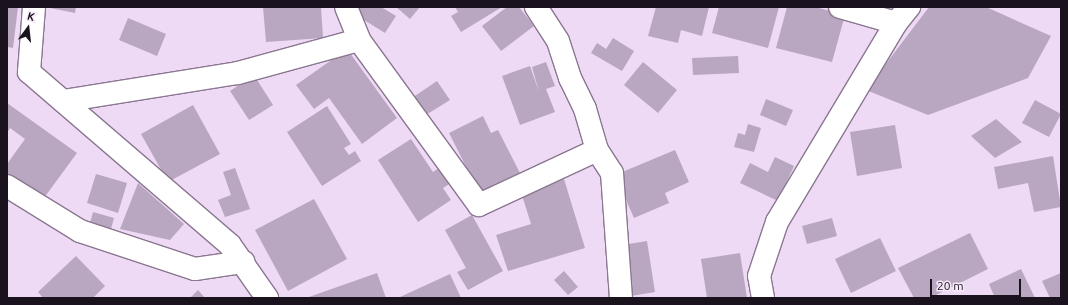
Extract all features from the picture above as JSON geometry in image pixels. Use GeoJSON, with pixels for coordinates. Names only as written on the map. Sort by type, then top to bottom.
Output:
{"type":"FeatureCollection","features":[{"type":"Feature","properties":{"kind":"street"},"geometry":{"type":"LineString","coordinates":[[34,7],[29,72],[230,245],[267,298]]}},
{"type":"Feature","properties":{"kind":"street"},"geometry":{"type":"LineString","coordinates":[[346,7],[359,40],[479,205],[597,150]]}},
{"type":"Feature","properties":{"kind":"street"},"geometry":{"type":"LineString","coordinates":[[536,7],[558,40],[570,78],[585,109],[597,150],[612,173],[621,298]]}},
{"type":"Feature","properties":{"kind":"street"},"geometry":{"type":"LineString","coordinates":[[763,298],[760,276],[777,222],[903,15],[840,7]]}},
{"type":"Feature","properties":{"kind":"street"},"geometry":{"type":"LineString","coordinates":[[63,101],[238,73],[359,40]]}},
{"type":"Feature","properties":{"kind":"street"},"geometry":{"type":"LineString","coordinates":[[7,186],[80,231],[195,269],[243,262]]}},
{"type":"Feature","properties":{"kind":"building"},"geometry":{"type":"Polygon","coordinates":[[[7,7],[18,7],[13,48],[7,47],[7,7]]]}},
{"type":"Feature","properties":{"kind":"building"},"geometry":{"type":"Polygon","coordinates":[[[45,7],[76,7],[75,13],[45,7]]]}},
{"type":"Feature","properties":{"kind":"building"},"geometry":{"type":"Polygon","coordinates":[[[263,7],[321,7],[323,38],[266,42],[263,7]]]}},
{"type":"Feature","properties":{"kind":"building"},"geometry":{"type":"Polygon","coordinates":[[[361,7],[381,7],[396,16],[385,33],[356,15],[361,7]]]}},
{"type":"Feature","properties":{"kind":"building"},"geometry":{"type":"Polygon","coordinates":[[[396,7],[420,7],[410,19],[396,7]]]}},
{"type":"Feature","properties":{"kind":"building"},"geometry":{"type":"Polygon","coordinates":[[[455,7],[502,7],[461,32],[451,16],[458,12],[455,7]]]}},
{"type":"Feature","properties":{"kind":"building"},"geometry":{"type":"Polygon","coordinates":[[[507,7],[519,7],[534,26],[501,51],[482,26],[507,7]]]}},
{"type":"Feature","properties":{"kind":"building"},"geometry":{"type":"Polygon","coordinates":[[[656,7],[709,7],[702,36],[681,30],[678,43],[648,36],[656,7]]]}},
{"type":"Feature","properties":{"kind":"building"},"geometry":{"type":"Polygon","coordinates":[[[719,7],[779,7],[768,48],[712,33],[719,7]]]}},
{"type":"Feature","properties":{"kind":"building"},"geometry":{"type":"Polygon","coordinates":[[[787,7],[815,7],[845,15],[832,62],[776,48],[787,7]]]}},
{"type":"Feature","properties":{"kind":"building"},"geometry":{"type":"Polygon","coordinates":[[[929,7],[986,7],[1051,36],[1028,78],[928,115],[866,90],[929,7]]]}},
{"type":"Feature","properties":{"kind":"building"},"geometry":{"type":"Polygon","coordinates":[[[128,18],[166,34],[157,56],[119,40],[128,18]]]}},
{"type":"Feature","properties":{"kind":"building"},"geometry":{"type":"Polygon","coordinates":[[[613,38],[634,51],[622,71],[591,53],[597,43],[606,49],[613,38]]]}},
{"type":"Feature","properties":{"kind":"building"},"geometry":{"type":"Polygon","coordinates":[[[347,49],[397,118],[362,144],[329,98],[314,109],[296,85],[347,49]]]}},
{"type":"Feature","properties":{"kind":"building"},"geometry":{"type":"Polygon","coordinates":[[[738,56],[739,73],[693,75],[692,58],[738,56]]]}},
{"type":"Feature","properties":{"kind":"building"},"geometry":{"type":"Polygon","coordinates":[[[546,62],[555,86],[546,89],[555,112],[520,125],[502,76],[530,66],[539,92],[532,67],[546,62]]]}},
{"type":"Feature","properties":{"kind":"building"},"geometry":{"type":"Polygon","coordinates":[[[643,62],[677,90],[658,113],[624,85],[643,62]]]}},
{"type":"Feature","properties":{"kind":"building"},"geometry":{"type":"Polygon","coordinates":[[[254,75],[273,105],[249,120],[230,91],[254,75]]]}},
{"type":"Feature","properties":{"kind":"building"},"geometry":{"type":"Polygon","coordinates":[[[437,81],[450,100],[421,118],[409,100],[437,81]]]}},
{"type":"Feature","properties":{"kind":"building"},"geometry":{"type":"Polygon","coordinates":[[[766,99],[793,110],[786,126],[760,115],[766,99]]]}},
{"type":"Feature","properties":{"kind":"building"},"geometry":{"type":"Polygon","coordinates":[[[1035,100],[1061,114],[1049,137],[1022,123],[1035,100]]]}},
{"type":"Feature","properties":{"kind":"building"},"geometry":{"type":"Polygon","coordinates":[[[7,103],[77,153],[41,202],[7,177],[7,164],[25,139],[10,128],[7,133],[7,103]]]}},
{"type":"Feature","properties":{"kind":"building"},"geometry":{"type":"Polygon","coordinates":[[[193,105],[220,154],[168,182],[141,134],[193,105]]]}},
{"type":"Feature","properties":{"kind":"building"},"geometry":{"type":"Polygon","coordinates":[[[327,106],[351,144],[344,148],[349,155],[355,151],[361,161],[322,186],[287,132],[327,106]]]}},
{"type":"Feature","properties":{"kind":"building"},"geometry":{"type":"Polygon","coordinates":[[[483,116],[491,133],[498,130],[523,179],[483,200],[449,133],[483,116]]]}},
{"type":"Feature","properties":{"kind":"building"},"geometry":{"type":"Polygon","coordinates":[[[996,119],[1022,142],[995,158],[971,136],[996,119]]]}},
{"type":"Feature","properties":{"kind":"building"},"geometry":{"type":"Polygon","coordinates":[[[748,124],[761,128],[754,152],[734,147],[738,133],[745,135],[748,124]]]}},
{"type":"Feature","properties":{"kind":"building"},"geometry":{"type":"Polygon","coordinates":[[[895,125],[902,168],[857,176],[850,132],[895,125]]]}},
{"type":"Feature","properties":{"kind":"building"},"geometry":{"type":"Polygon","coordinates":[[[411,139],[433,172],[443,165],[454,181],[443,188],[451,200],[418,222],[378,160],[411,139]]]}},
{"type":"Feature","properties":{"kind":"building"},"geometry":{"type":"Polygon","coordinates":[[[675,150],[689,182],[665,193],[669,203],[634,218],[615,175],[675,150]]]}},
{"type":"Feature","properties":{"kind":"building"},"geometry":{"type":"Polygon","coordinates":[[[1053,156],[1061,207],[1034,212],[1028,183],[998,189],[994,167],[1053,156]]]}},
{"type":"Feature","properties":{"kind":"building"},"geometry":{"type":"Polygon","coordinates":[[[775,157],[794,166],[778,201],[740,183],[750,163],[768,172],[775,157]]]}},
{"type":"Feature","properties":{"kind":"building"},"geometry":{"type":"Polygon","coordinates":[[[235,168],[250,209],[225,217],[218,200],[231,195],[223,172],[235,168]]]}},
{"type":"Feature","properties":{"kind":"building"},"geometry":{"type":"Polygon","coordinates":[[[96,174],[127,183],[118,213],[87,203],[96,174]]]}},
{"type":"Feature","properties":{"kind":"building"},"geometry":{"type":"Polygon","coordinates":[[[564,179],[585,248],[508,271],[496,235],[531,224],[521,192],[564,179]]]}},
{"type":"Feature","properties":{"kind":"building"},"geometry":{"type":"Polygon","coordinates":[[[138,183],[184,224],[170,240],[120,229],[138,183]]]}},
{"type":"Feature","properties":{"kind":"building"},"geometry":{"type":"Polygon","coordinates":[[[314,199],[347,259],[288,291],[255,230],[314,199]]]}},
{"type":"Feature","properties":{"kind":"building"},"geometry":{"type":"Polygon","coordinates":[[[93,212],[114,218],[111,229],[90,223],[93,212]]]}},
{"type":"Feature","properties":{"kind":"building"},"geometry":{"type":"Polygon","coordinates":[[[472,215],[503,271],[468,290],[457,272],[466,268],[445,230],[472,215]]]}},
{"type":"Feature","properties":{"kind":"building"},"geometry":{"type":"Polygon","coordinates":[[[832,218],[837,236],[807,244],[802,226],[832,218]]]}},
{"type":"Feature","properties":{"kind":"building"},"geometry":{"type":"Polygon","coordinates":[[[970,233],[988,269],[930,298],[914,298],[898,268],[970,233]]]}},
{"type":"Feature","properties":{"kind":"building"},"geometry":{"type":"Polygon","coordinates":[[[880,238],[896,271],[851,293],[835,259],[880,238]]]}},
{"type":"Feature","properties":{"kind":"building"},"geometry":{"type":"Polygon","coordinates":[[[647,241],[655,292],[631,296],[623,245],[647,241]]]}},
{"type":"Feature","properties":{"kind":"building"},"geometry":{"type":"Polygon","coordinates":[[[740,253],[747,298],[707,298],[701,259],[740,253]]]}},
{"type":"Feature","properties":{"kind":"building"},"geometry":{"type":"Polygon","coordinates":[[[76,256],[105,286],[93,298],[43,298],[38,292],[76,256]]]}},
{"type":"Feature","properties":{"kind":"building"},"geometry":{"type":"Polygon","coordinates":[[[1021,269],[1035,298],[995,298],[989,284],[1021,269]]]}},
{"type":"Feature","properties":{"kind":"building"},"geometry":{"type":"Polygon","coordinates":[[[564,271],[578,287],[568,295],[554,280],[564,271]]]}},
{"type":"Feature","properties":{"kind":"building"},"geometry":{"type":"Polygon","coordinates":[[[377,273],[386,298],[306,298],[377,273]]]}},
{"type":"Feature","properties":{"kind":"building"},"geometry":{"type":"Polygon","coordinates":[[[1061,273],[1061,298],[1050,298],[1042,281],[1061,273]]]}},
{"type":"Feature","properties":{"kind":"building"},"geometry":{"type":"Polygon","coordinates":[[[450,274],[461,298],[400,298],[400,297],[450,274]]]}},
{"type":"Feature","properties":{"kind":"building"},"geometry":{"type":"Polygon","coordinates":[[[198,290],[205,298],[190,298],[198,290]]]}}]}
